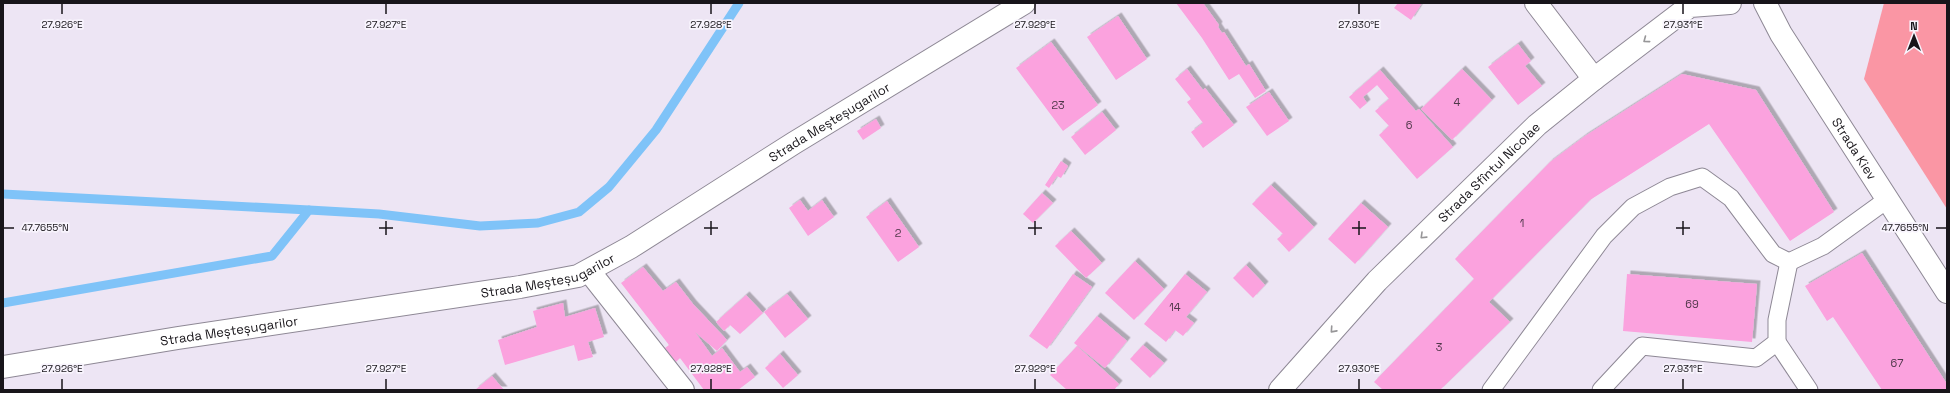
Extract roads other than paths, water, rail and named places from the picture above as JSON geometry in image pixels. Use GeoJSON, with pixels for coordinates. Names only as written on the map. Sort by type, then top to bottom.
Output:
{"type":"FeatureCollection","features":[{"type":"Feature","properties":{"kind":"street","name":"Strada Meșteșugarilor"},"geometry":{"type":"LineString","coordinates":[[3,367],[193,336],[520,287],[578,276],[631,247],[794,142],[1024,3]]}},
{"type":"Feature","properties":{"kind":"street"},"geometry":{"type":"LineString","coordinates":[[1536,3],[1594,79]]}},
{"type":"Feature","properties":{"kind":"street","name":"Strada Sfîntul Nicolae"},"geometry":{"type":"LineString","coordinates":[[1280,390],[1377,280],[1537,125],[1594,79],[1691,5],[1730,3]]}},
{"type":"Feature","properties":{"kind":"street","name":"Strada Kiev"},"geometry":{"type":"LineString","coordinates":[[1764,3],[1781,34],[1947,292]]}},
{"type":"Feature","properties":{"kind":"street"},"geometry":{"type":"LineString","coordinates":[[589,271],[683,390]]}},
{"type":"Feature","properties":{"kind":"lane"},"geometry":{"type":"LineString","coordinates":[[1491,390],[1604,236],[1633,207],[1670,187],[1702,177],[1731,198],[1773,254],[1789,262]]}},
{"type":"Feature","properties":{"kind":"lane"},"geometry":{"type":"LineString","coordinates":[[1789,262],[1823,246],[1888,199]]}},
{"type":"Feature","properties":{"kind":"lane"},"geometry":{"type":"LineString","coordinates":[[1789,262],[1777,320],[1777,342],[1808,390]]}},
{"type":"Feature","properties":{"kind":"lane"},"geometry":{"type":"LineString","coordinates":[[1601,390],[1642,346],[1756,358],[1777,342]]}},
{"type":"Feature","properties":{"kind":"waterway"},"geometry":{"type":"LineString","coordinates":[[3,303],[272,256],[309,210],[379,214],[480,226],[538,223],[579,212],[609,187],[656,130],[739,3]]}},
{"type":"Feature","properties":{"kind":"waterway"},"geometry":{"type":"LineString","coordinates":[[3,194],[309,210]]}}]}
